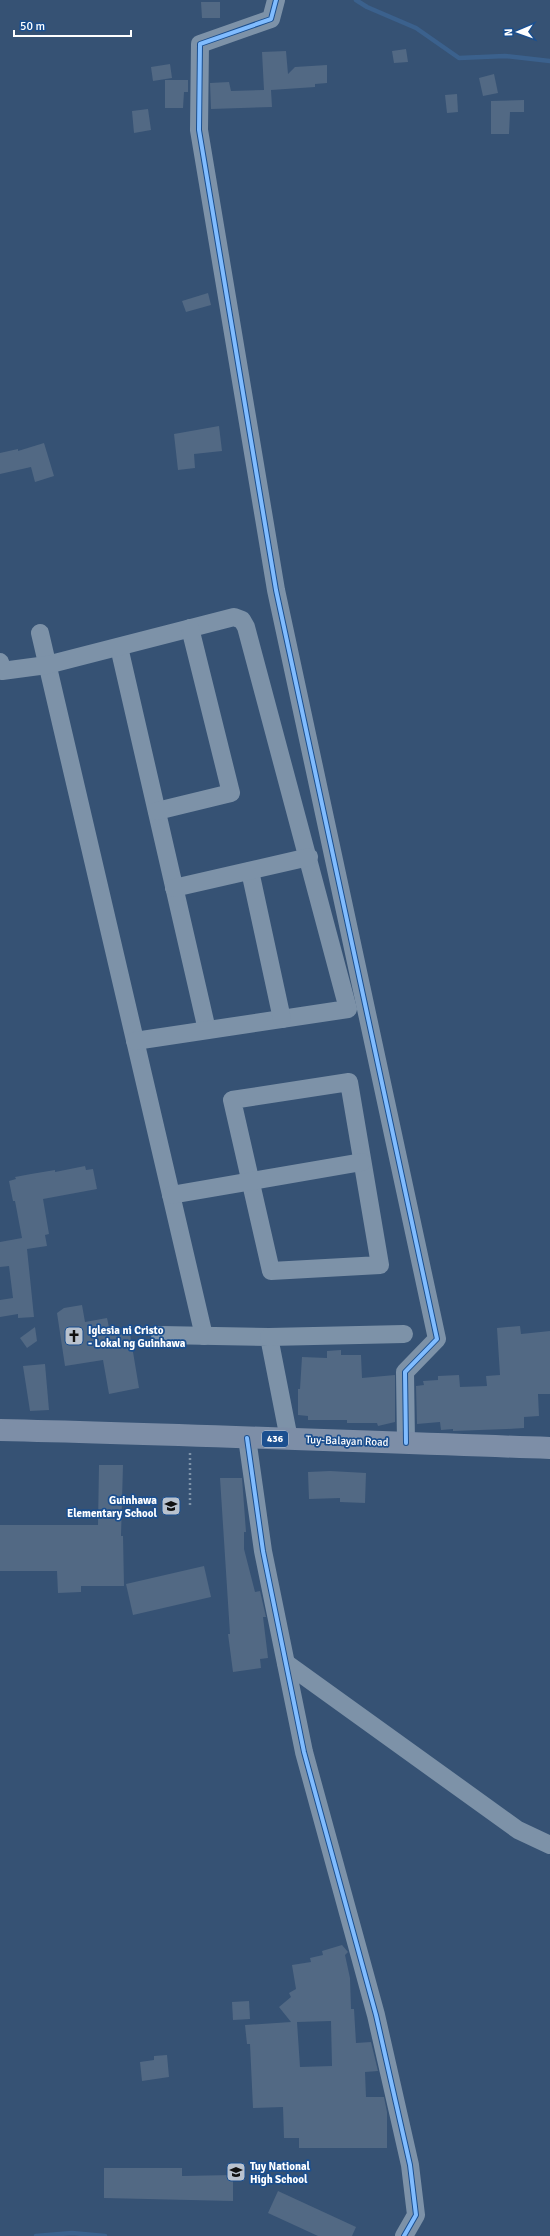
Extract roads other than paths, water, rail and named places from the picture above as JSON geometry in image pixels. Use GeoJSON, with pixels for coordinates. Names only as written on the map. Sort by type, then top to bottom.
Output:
{"type":"FeatureCollection","features":[{"type":"Feature","properties":{"kind":"main road","name":"Tuy-Balayan Road"},"geometry":{"type":"LineString","coordinates":[[0,1430],[192,1434],[247,1438],[550,1448]]}},
{"type":"Feature","properties":{"kind":"street"},"geometry":{"type":"LineString","coordinates":[[276,1],[271,19],[200,44],[199,130],[276,590],[437,1339],[405,1372],[406,1443]]}},
{"type":"Feature","properties":{"kind":"street"},"geometry":{"type":"LineString","coordinates":[[0,662],[2,671],[47,665],[234,617],[242,620],[246,627],[309,857],[319,905],[348,1009],[135,1041]]}},
{"type":"Feature","properties":{"kind":"street"},"geometry":{"type":"LineString","coordinates":[[157,811],[232,793],[190,628]]}},
{"type":"Feature","properties":{"kind":"street"},"geometry":{"type":"LineString","coordinates":[[40,633],[204,1336]]}},
{"type":"Feature","properties":{"kind":"street"},"geometry":{"type":"LineString","coordinates":[[119,647],[207,1030]]}},
{"type":"Feature","properties":{"kind":"street"},"geometry":{"type":"LineString","coordinates":[[174,888],[309,857]]}},
{"type":"Feature","properties":{"kind":"street"},"geometry":{"type":"LineString","coordinates":[[250,870],[282,1019]]}},
{"type":"Feature","properties":{"kind":"street"},"geometry":{"type":"LineString","coordinates":[[349,1082],[362,1162],[380,1265],[271,1271],[232,1100],[349,1082]]}},
{"type":"Feature","properties":{"kind":"street"},"geometry":{"type":"LineString","coordinates":[[171,1195],[362,1162]]}},
{"type":"Feature","properties":{"kind":"street"},"geometry":{"type":"LineString","coordinates":[[160,1335],[269,1337],[404,1334]]}},
{"type":"Feature","properties":{"kind":"street"},"geometry":{"type":"LineString","coordinates":[[269,1337],[289,1439]]}},
{"type":"Feature","properties":{"kind":"street"},"geometry":{"type":"LineString","coordinates":[[247,1438],[263,1551],[304,1752],[376,2015],[410,2165],[416,2215],[404,2236]]}},
{"type":"Feature","properties":{"kind":"street"},"geometry":{"type":"LineString","coordinates":[[286,1662],[518,1830],[550,1845]]}},
{"type":"Feature","properties":{"kind":"waterway"},"geometry":{"type":"LineString","coordinates":[[356,0],[367,7],[416,28],[459,58],[505,56],[550,61]]}},
{"type":"Feature","properties":{"kind":"waterway"},"geometry":{"type":"LineString","coordinates":[[36,2236],[72,2233],[105,2236]]}},
{"type":"Feature","properties":{"kind":"place","name":"Iglesia ni Cristo - Lokal ng Guinhawa"},"geometry":{"type":"Point","coordinates":[74,1336]}},
{"type":"Feature","properties":{"kind":"place","name":"Guinhawa Elementary School"},"geometry":{"type":"Point","coordinates":[171,1506]}},
{"type":"Feature","properties":{"kind":"place","name":"Tuy National High School"},"geometry":{"type":"Point","coordinates":[236,2172]}}]}
